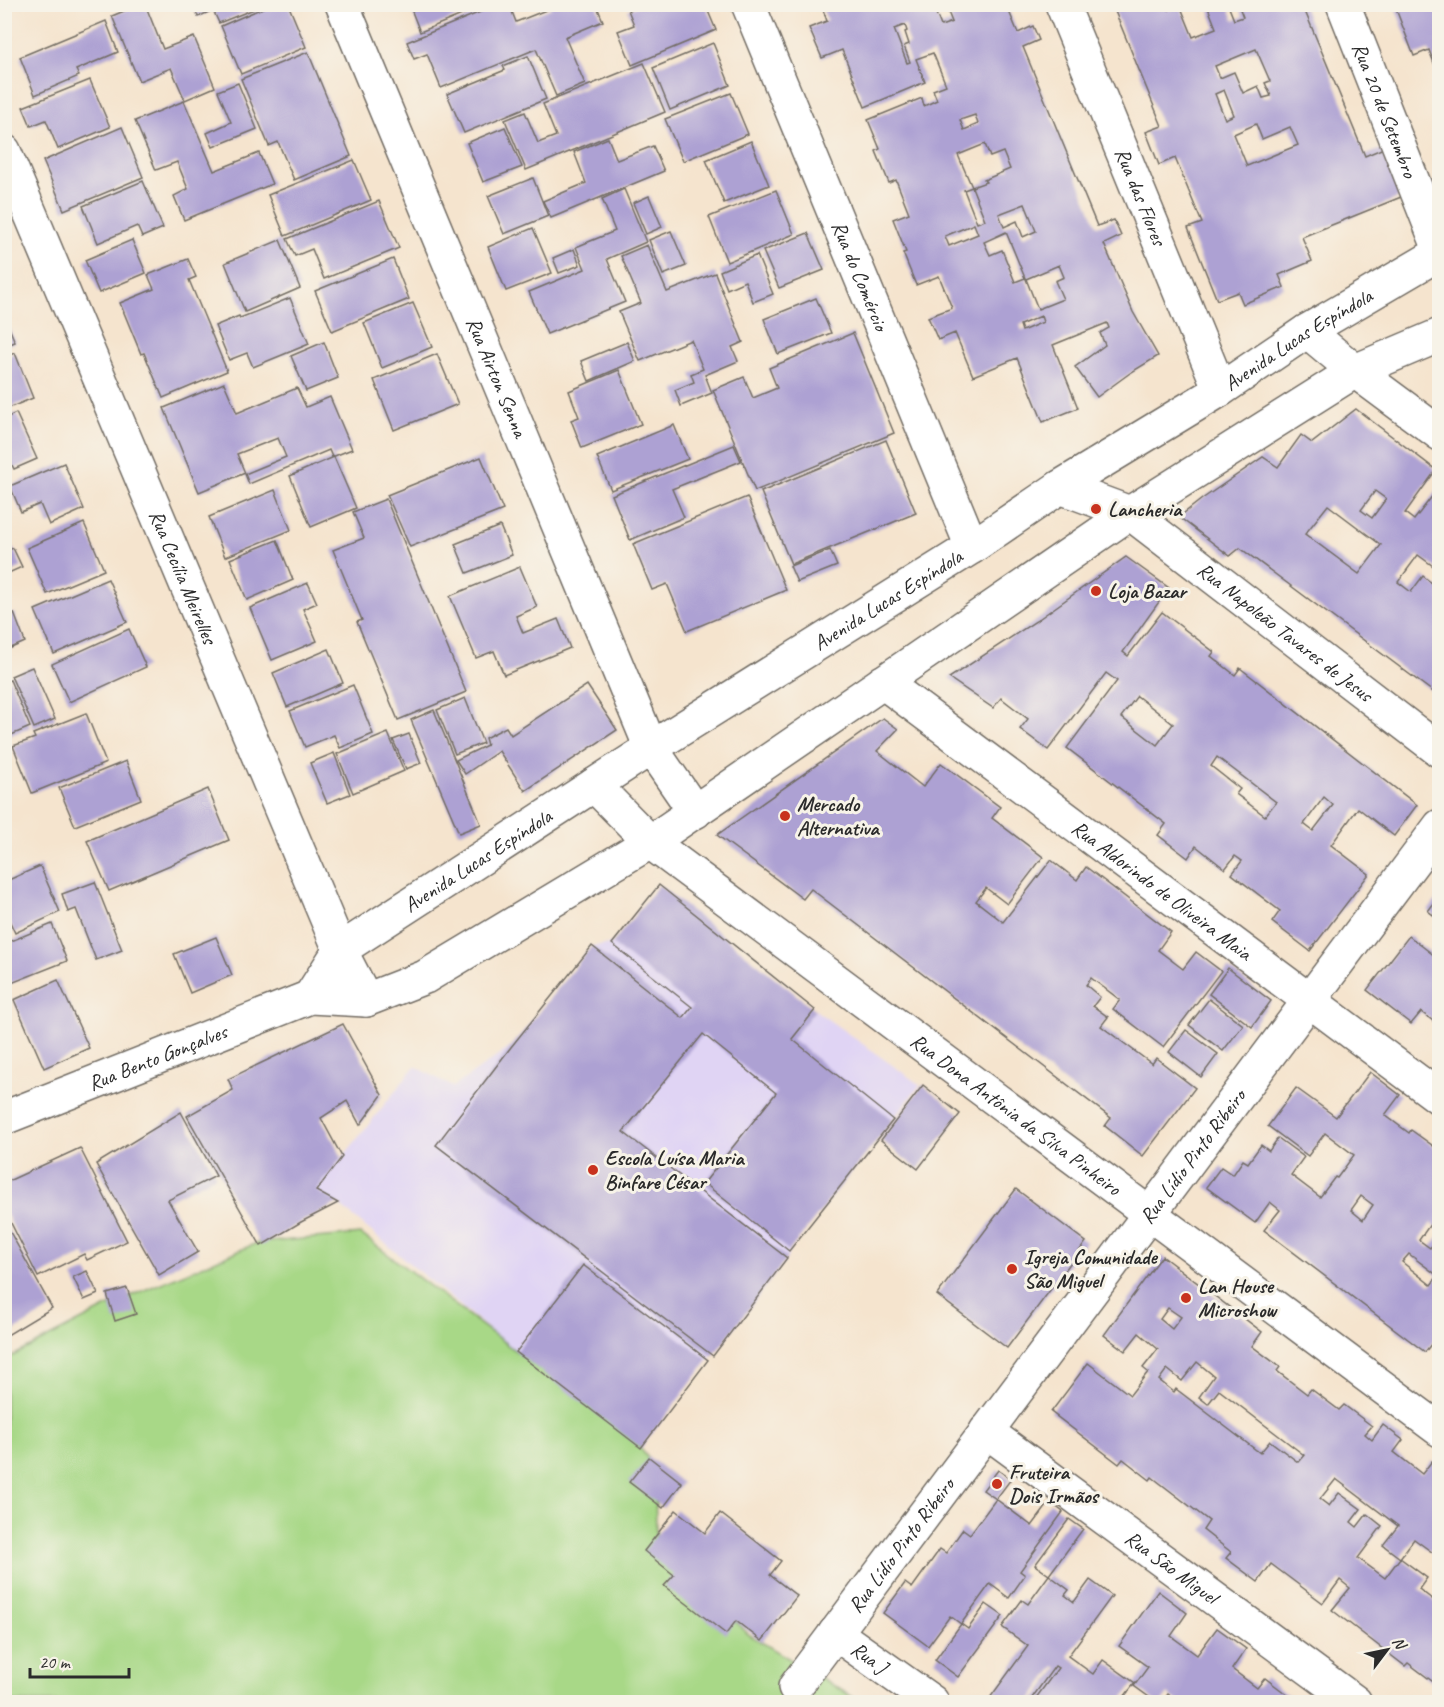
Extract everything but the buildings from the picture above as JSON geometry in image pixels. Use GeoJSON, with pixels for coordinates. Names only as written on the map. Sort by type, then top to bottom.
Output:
{"type":"FeatureCollection","features":[{"type":"Feature","properties":{"kind":"street","name":"Rua Airton Senna"},"geometry":{"type":"LineString","coordinates":[[342,4],[651,748],[695,812]]}},
{"type":"Feature","properties":{"kind":"street","name":"Rua do Comércio"},"geometry":{"type":"LineString","coordinates":[[748,4],[972,546]]}},
{"type":"Feature","properties":{"kind":"street","name":"Rua das Flores"},"geometry":{"type":"LineString","coordinates":[[1062,4],[1220,390]]}},
{"type":"Feature","properties":{"kind":"street","name":"Rua 20 de Setembro"},"geometry":{"type":"LineString","coordinates":[[1343,4],[1440,252]]}},
{"type":"Feature","properties":{"kind":"street","name":"Rua Cecília Meirelles"},"geometry":{"type":"LineString","coordinates":[[4,151],[340,950],[366,1000]]}},
{"type":"Feature","properties":{"kind":"street","name":"Avenida Lucas Espíndola"},"geometry":{"type":"LineString","coordinates":[[340,950],[651,748],[972,546],[1060,487],[1220,390],[1307,331],[1440,252]]}},
{"type":"Feature","properties":{"kind":"street"},"geometry":{"type":"LineString","coordinates":[[1307,331],[1355,371],[1440,434]]}},
{"type":"Feature","properties":{"kind":"street"},"geometry":{"type":"LineString","coordinates":[[366,1000],[425,977],[650,842],[1130,513],[1355,371],[1440,334]]}},
{"type":"Feature","properties":{"kind":"street","name":"Rua Napoleão Tavares de Jesus"},"geometry":{"type":"LineString","coordinates":[[1060,487],[1130,513],[1440,751]]}},
{"type":"Feature","properties":{"kind":"street","name":"Rua Aldorindo de Oliveira Maia"},"geometry":{"type":"LineString","coordinates":[[883,682],[1440,1098]]}},
{"type":"Feature","properties":{"kind":"street","name":"Rua Dona Antônia da Silva Pinheiro"},"geometry":{"type":"LineString","coordinates":[[594,785],[650,842],[1440,1431]]}},
{"type":"Feature","properties":{"kind":"street","name":"Rua Lídio Pinto Ribeiro"},"geometry":{"type":"LineString","coordinates":[[795,1687],[1440,826]]}},
{"type":"Feature","properties":{"kind":"street"},"geometry":{"type":"LineString","coordinates":[[310,997],[340,950]]}},
{"type":"Feature","properties":{"kind":"street","name":"Rua Bento Gonçalves"},"geometry":{"type":"LineString","coordinates":[[4,1118],[310,997],[366,1000]]}},
{"type":"Feature","properties":{"kind":"street","name":"Rua São Miguel"},"geometry":{"type":"LineString","coordinates":[[986,1431],[1355,1702]]}},
{"type":"Feature","properties":{"kind":"street","name":"Rua J"},"geometry":{"type":"LineString","coordinates":[[835,1633],[932,1702]]}},
{"type":"Feature","properties":{"kind":"shaded area","name":"Escola Luísa Maria Binfare César"},"geometry":{"type":"Polygon","coordinates":[[[659,885],[815,1010],[920,1085],[789,1251],[787,1258],[641,1448],[516,1352],[338,1204],[316,1191],[415,1066],[453,1087],[511,1047],[592,946],[612,944],[659,885]]]}},
{"type":"Feature","properties":{"kind":"green space"},"geometry":{"type":"Polygon","coordinates":[[[361,1234],[636,1442],[655,1468],[656,1540],[748,1634],[861,1702],[5,1702],[5,1360],[123,1299],[257,1243],[361,1234]]]}},
{"type":"Feature","properties":{"kind":"place","name":"Lancheria"},"geometry":{"type":"Point","coordinates":[1096,509]}},
{"type":"Feature","properties":{"kind":"place","name":"Loja Bazar"},"geometry":{"type":"Point","coordinates":[1096,591]}},
{"type":"Feature","properties":{"kind":"place","name":"Mercado Alternativa"},"geometry":{"type":"Point","coordinates":[785,816]}},
{"type":"Feature","properties":{"kind":"place","name":"Escola Luísa Maria Binfare César"},"geometry":{"type":"Point","coordinates":[593,1170]}},
{"type":"Feature","properties":{"kind":"place","name":"Igreja Comunidade São Miguel"},"geometry":{"type":"Point","coordinates":[1012,1269]}},
{"type":"Feature","properties":{"kind":"place","name":"Lan House Microshow"},"geometry":{"type":"Point","coordinates":[1186,1298]}},
{"type":"Feature","properties":{"kind":"place","name":"Fruteira Dois Irmãos"},"geometry":{"type":"Point","coordinates":[997,1484]}}]}
